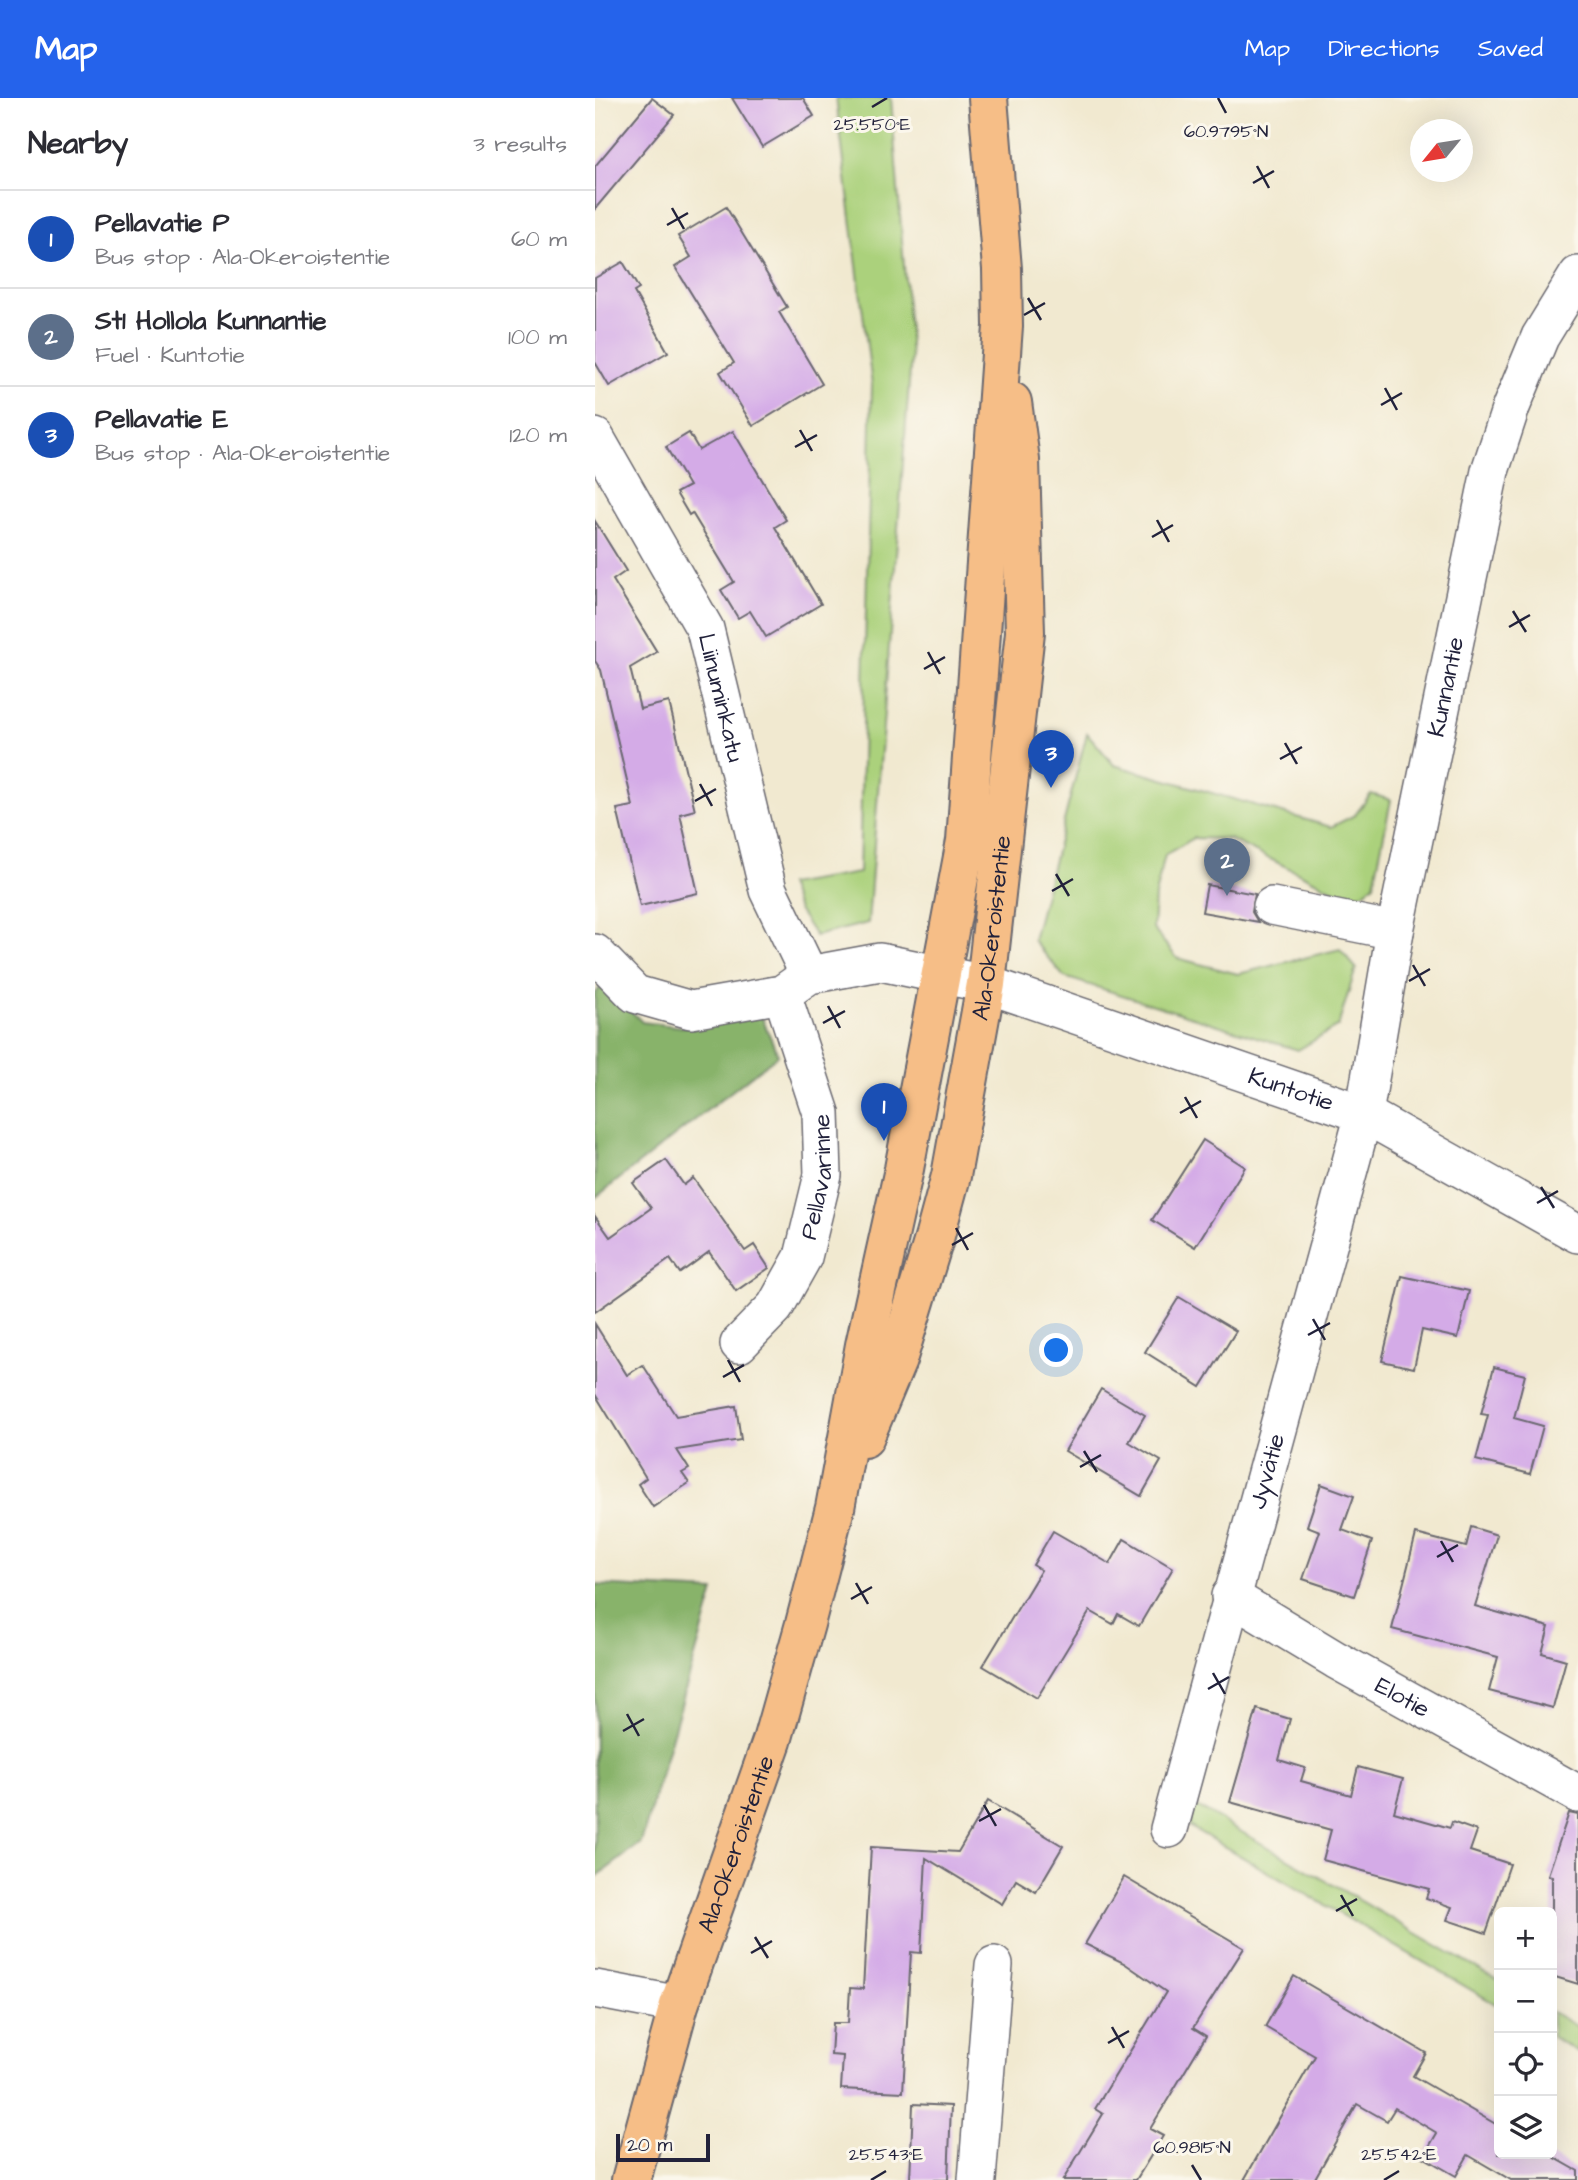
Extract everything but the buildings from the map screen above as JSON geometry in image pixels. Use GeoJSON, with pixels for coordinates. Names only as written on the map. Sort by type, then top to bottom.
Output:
{"type":"FeatureCollection","features":[{"type":"Feature","properties":{"kind":"main road","name":"Ala-Okeroistentie"},"geometry":{"type":"LineString","coordinates":[[632,2180],[679,2005],[772,1741],[835,1508],[966,841],[1003,326],[1002,269],[988,98]]}},
{"type":"Feature","properties":{"kind":"main road","name":"Ala-Okeroistentie"},"geometry":{"type":"LineString","coordinates":[[835,1508],[897,1360],[934,1239],[951,1176],[986,984],[1025,632],[1020,460],[1003,326]]}},
{"type":"Feature","properties":{"kind":"street","name":"Kunnantie"},"geometry":{"type":"LineString","coordinates":[[1364,1114],[1395,931],[1490,471],[1511,407],[1540,337],[1578,275]]}},
{"type":"Feature","properties":{"kind":"street","name":"Liinuminkatu"},"geometry":{"type":"LineString","coordinates":[[595,437],[705,629],[768,890],[796,984]]}},
{"type":"Feature","properties":{"kind":"street"},"geometry":{"type":"LineString","coordinates":[[1272,906],[1395,931]]}},
{"type":"Feature","properties":{"kind":"street","name":"Kuntotie"},"geometry":{"type":"LineString","coordinates":[[595,953],[635,994],[691,1010],[880,962],[986,984],[1364,1114],[1578,1234]]}},
{"type":"Feature","properties":{"kind":"street","name":"Pellavarinne"},"geometry":{"type":"LineString","coordinates":[[739,1344],[775,1307],[803,1257],[823,1175],[821,1113],[796,984]]}},
{"type":"Feature","properties":{"kind":"street","name":"Jyvätie"},"geometry":{"type":"LineString","coordinates":[[1169,1829],[1230,1596],[1364,1114]]}},
{"type":"Feature","properties":{"kind":"street","name":"Elotie"},"geometry":{"type":"LineString","coordinates":[[1230,1596],[1336,1660],[1578,1794]]}},
{"type":"Feature","properties":{"kind":"street"},"geometry":{"type":"LineString","coordinates":[[977,2180],[994,1965]]}},
{"type":"Feature","properties":{"kind":"street"},"geometry":{"type":"LineString","coordinates":[[595,1989],[679,2005]]}},
{"type":"Feature","properties":{"kind":"green space"},"geometry":{"type":"Polygon","coordinates":[[[836,98],[891,98],[911,357],[868,923],[815,936],[798,910],[788,885],[859,873],[872,386],[836,98]]]}},
{"type":"Feature","properties":{"kind":"green space"},"geometry":{"type":"Polygon","coordinates":[[[1087,733],[1114,765],[1331,827],[1355,815],[1371,794],[1391,800],[1374,884],[1354,900],[1229,839],[1194,838],[1165,855],[1155,895],[1153,929],[1177,958],[1238,974],[1340,949],[1356,968],[1338,1026],[1298,1050],[1064,977],[1033,940],[1087,733]]]}},
{"type":"Feature","properties":{"kind":"green space"},"geometry":{"type":"Polygon","coordinates":[[[604,984],[642,1022],[684,1027],[760,1013],[778,1055],[595,1198],[595,993],[604,984]]]}},
{"type":"Feature","properties":{"kind":"green space"},"geometry":{"type":"Polygon","coordinates":[[[595,1585],[714,1591],[641,1843],[595,1878],[595,1585]]]}},
{"type":"Feature","properties":{"kind":"green space"},"geometry":{"type":"Polygon","coordinates":[[[1195,1805],[1494,1978],[1494,2003],[1189,1826],[1195,1805]]]}},
{"type":"Feature","properties":{"kind":"green space"},"geometry":{"type":"Polygon","coordinates":[[[1557,2015],[1578,2027],[1578,2052],[1557,2040],[1557,2015]]]}},
{"type":"Feature","properties":{"kind":"place","name":"Pellavatie E"},"geometry":{"type":"Point","coordinates":[1051,788]}},
{"type":"Feature","properties":{"kind":"place","name":"St1 Hollola Kunnantie"},"geometry":{"type":"Point","coordinates":[1227,896]}},
{"type":"Feature","properties":{"kind":"place","name":"Pellavatie P"},"geometry":{"type":"Point","coordinates":[884,1141]}}]}
